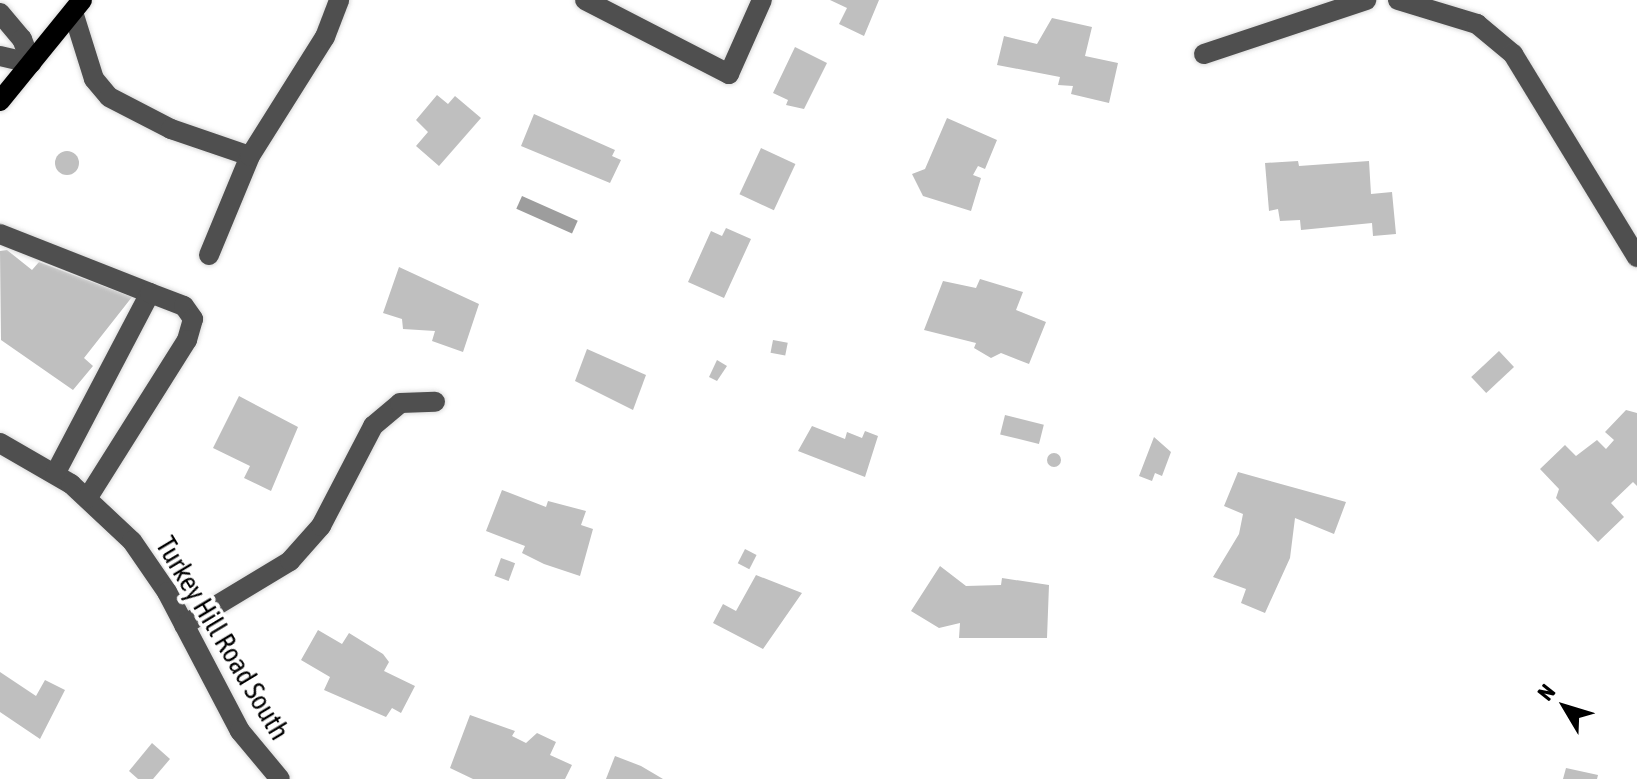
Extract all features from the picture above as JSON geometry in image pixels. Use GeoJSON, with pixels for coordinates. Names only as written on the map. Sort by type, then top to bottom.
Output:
{"type":"FeatureCollection","features":[{"type":"Feature","properties":{"kind":"main road"},"geometry":{"type":"LineString","coordinates":[[0,101],[77,6]]}},
{"type":"Feature","properties":{"kind":"street"},"geometry":{"type":"LineString","coordinates":[[209,255],[250,156],[325,37],[339,0]]}},
{"type":"Feature","properties":{"kind":"street"},"geometry":{"type":"LineString","coordinates":[[585,0],[729,74],[762,0]]}},
{"type":"Feature","properties":{"kind":"street"},"geometry":{"type":"LineString","coordinates":[[1204,54],[1366,0]]}},
{"type":"Feature","properties":{"kind":"street"},"geometry":{"type":"LineString","coordinates":[[1398,0],[1477,24],[1513,54],[1637,257]]}},
{"type":"Feature","properties":{"kind":"street"},"geometry":{"type":"LineString","coordinates":[[77,6],[94,79],[109,97],[171,129],[250,156]]}},
{"type":"Feature","properties":{"kind":"street"},"geometry":{"type":"LineString","coordinates":[[0,13],[22,39],[31,63]]}},
{"type":"Feature","properties":{"kind":"street"},"geometry":{"type":"LineString","coordinates":[[0,56],[31,63]]}},
{"type":"Feature","properties":{"kind":"street"},"geometry":{"type":"LineString","coordinates":[[0,234],[184,306],[193,319],[187,340],[88,497]]}},
{"type":"Feature","properties":{"kind":"street"},"geometry":{"type":"LineString","coordinates":[[55,474],[150,293]]}},
{"type":"Feature","properties":{"kind":"street"},"geometry":{"type":"LineString","coordinates":[[184,625],[290,561],[321,526],[373,426],[400,403],[435,402]]}},
{"type":"Feature","properties":{"kind":"street","name":"Turkey Hill Road South"},"geometry":{"type":"LineString","coordinates":[[0,443],[88,497],[150,564],[240,731],[280,779]]}},
{"type":"Feature","properties":{"kind":"shaded area"},"geometry":{"type":"Polygon","coordinates":[[[522,196],[578,221],[572,234],[516,209],[522,196]]]}},
{"type":"Feature","properties":{"kind":"building"},"geometry":{"type":"Polygon","coordinates":[[[830,0],[879,0],[864,36],[839,24],[847,8],[830,0]]]}},
{"type":"Feature","properties":{"kind":"building"},"geometry":{"type":"Polygon","coordinates":[[[1052,18],[1092,27],[1085,56],[1118,63],[1109,103],[1071,94],[1073,86],[1058,85],[1060,77],[997,65],[1004,36],[1037,44],[1052,18]]]}},
{"type":"Feature","properties":{"kind":"building"},"geometry":{"type":"Polygon","coordinates":[[[795,47],[827,63],[804,109],[786,105],[788,100],[773,93],[795,47]]]}},
{"type":"Feature","properties":{"kind":"building"},"geometry":{"type":"Polygon","coordinates":[[[437,95],[448,104],[455,96],[481,118],[439,166],[416,146],[428,132],[416,120],[437,95]]]}},
{"type":"Feature","properties":{"kind":"building"},"geometry":{"type":"Polygon","coordinates":[[[534,114],[615,150],[612,156],[621,160],[610,183],[521,146],[534,114]]]}},
{"type":"Feature","properties":{"kind":"building"},"geometry":{"type":"Polygon","coordinates":[[[947,118],[997,140],[985,169],[978,166],[973,175],[981,178],[971,211],[923,196],[912,174],[925,169],[947,118]]]}},
{"type":"Feature","properties":{"kind":"building"},"geometry":{"type":"Polygon","coordinates":[[[761,148],[795,164],[774,210],[739,194],[761,148]]]}},
{"type":"Feature","properties":{"kind":"building"},"geometry":{"type":"Polygon","coordinates":[[[67,151],[75,155],[79,163],[75,171],[67,175],[59,171],[55,163],[59,155],[67,151]]]}},
{"type":"Feature","properties":{"kind":"building"},"geometry":{"type":"Polygon","coordinates":[[[1298,161],[1299,166],[1369,161],[1371,194],[1392,192],[1396,234],[1373,236],[1372,223],[1301,230],[1300,220],[1280,221],[1278,209],[1269,211],[1265,163],[1298,161]]]}},
{"type":"Feature","properties":{"kind":"building"},"geometry":{"type":"Polygon","coordinates":[[[726,228],[751,239],[724,298],[688,282],[711,231],[722,236],[726,228]]]}},
{"type":"Feature","properties":{"kind":"building"},"geometry":{"type":"Polygon","coordinates":[[[7,250],[32,270],[39,262],[132,297],[84,358],[93,366],[73,390],[1,340],[0,251],[7,250]]]}},
{"type":"Feature","properties":{"kind":"building"},"geometry":{"type":"Polygon","coordinates":[[[399,267],[479,304],[463,352],[432,341],[435,331],[403,329],[402,319],[383,313],[399,267]]]}},
{"type":"Feature","properties":{"kind":"building"},"geometry":{"type":"Polygon","coordinates":[[[980,279],[1023,292],[1016,310],[1046,322],[1029,364],[1001,353],[991,358],[974,348],[976,343],[924,330],[943,281],[976,288],[980,279]]]}},
{"type":"Feature","properties":{"kind":"building"},"geometry":{"type":"Polygon","coordinates":[[[773,340],[788,343],[785,356],[771,353],[773,340]]]}},
{"type":"Feature","properties":{"kind":"building"},"geometry":{"type":"Polygon","coordinates":[[[587,349],[646,375],[633,410],[575,381],[587,349]]]}},
{"type":"Feature","properties":{"kind":"building"},"geometry":{"type":"Polygon","coordinates":[[[1499,351],[1514,367],[1486,393],[1471,377],[1499,351]]]}},
{"type":"Feature","properties":{"kind":"building"},"geometry":{"type":"Polygon","coordinates":[[[717,360],[727,366],[717,381],[709,377],[717,360]]]}},
{"type":"Feature","properties":{"kind":"building"},"geometry":{"type":"Polygon","coordinates":[[[239,396],[298,427],[271,491],[244,478],[250,466],[213,448],[239,396]]]}},
{"type":"Feature","properties":{"kind":"building"},"geometry":{"type":"Polygon","coordinates":[[[1626,410],[1637,413],[1637,486],[1633,482],[1611,503],[1624,517],[1598,542],[1556,498],[1559,489],[1540,469],[1565,445],[1576,456],[1597,440],[1606,449],[1614,440],[1605,432],[1626,410]]]}},
{"type":"Feature","properties":{"kind":"building"},"geometry":{"type":"Polygon","coordinates":[[[1005,415],[1044,425],[1039,444],[1000,434],[1005,415]]]}},
{"type":"Feature","properties":{"kind":"building"},"geometry":{"type":"Polygon","coordinates":[[[812,426],[845,439],[847,432],[862,438],[865,431],[878,436],[865,477],[798,451],[812,426]]]}},
{"type":"Feature","properties":{"kind":"building"},"geometry":{"type":"Polygon","coordinates":[[[1154,437],[1171,452],[1162,476],[1155,473],[1152,481],[1139,476],[1154,437]]]}},
{"type":"Feature","properties":{"kind":"building"},"geometry":{"type":"Polygon","coordinates":[[[1054,453],[1061,460],[1054,467],[1047,460],[1054,453]]]}},
{"type":"Feature","properties":{"kind":"building"},"geometry":{"type":"Polygon","coordinates":[[[1238,472],[1346,502],[1334,534],[1295,518],[1290,558],[1265,613],[1241,603],[1246,589],[1213,577],[1239,534],[1243,514],[1224,506],[1238,472]]]}},
{"type":"Feature","properties":{"kind":"building"},"geometry":{"type":"Polygon","coordinates":[[[502,490],[546,507],[548,501],[586,511],[581,525],[593,529],[580,576],[544,564],[522,553],[525,546],[486,531],[502,490]]]}},
{"type":"Feature","properties":{"kind":"building"},"geometry":{"type":"Polygon","coordinates":[[[745,549],[757,555],[749,569],[738,563],[745,549]]]}},
{"type":"Feature","properties":{"kind":"building"},"geometry":{"type":"Polygon","coordinates":[[[501,558],[515,563],[509,581],[495,576],[501,558]]]}},
{"type":"Feature","properties":{"kind":"building"},"geometry":{"type":"Polygon","coordinates":[[[940,566],[966,586],[1001,585],[1002,578],[1049,585],[1047,638],[959,638],[960,623],[939,628],[911,611],[940,566]]]}},
{"type":"Feature","properties":{"kind":"building"},"geometry":{"type":"Polygon","coordinates":[[[756,575],[802,593],[763,649],[713,623],[723,604],[736,611],[756,575]]]}},
{"type":"Feature","properties":{"kind":"building"},"geometry":{"type":"Polygon","coordinates":[[[318,630],[342,644],[349,633],[383,654],[389,662],[384,671],[415,686],[401,713],[392,708],[386,717],[324,690],[330,677],[301,660],[318,630]]]}},
{"type":"Feature","properties":{"kind":"building"},"geometry":{"type":"Polygon","coordinates":[[[0,672],[36,696],[45,680],[65,690],[40,739],[0,712],[0,672]]]}},
{"type":"Feature","properties":{"kind":"building"},"geometry":{"type":"Polygon","coordinates":[[[470,715],[515,731],[512,736],[526,743],[537,733],[556,742],[550,755],[572,765],[565,779],[473,779],[450,768],[470,715]]]}},
{"type":"Feature","properties":{"kind":"building"},"geometry":{"type":"Polygon","coordinates":[[[152,743],[170,759],[153,779],[138,779],[129,771],[152,743]]]}},
{"type":"Feature","properties":{"kind":"building"},"geometry":{"type":"Polygon","coordinates":[[[615,756],[641,766],[663,779],[606,779],[615,756]]]}},
{"type":"Feature","properties":{"kind":"building"},"geometry":{"type":"Polygon","coordinates":[[[1566,768],[1598,775],[1597,779],[1563,779],[1566,768]]]}}]}
